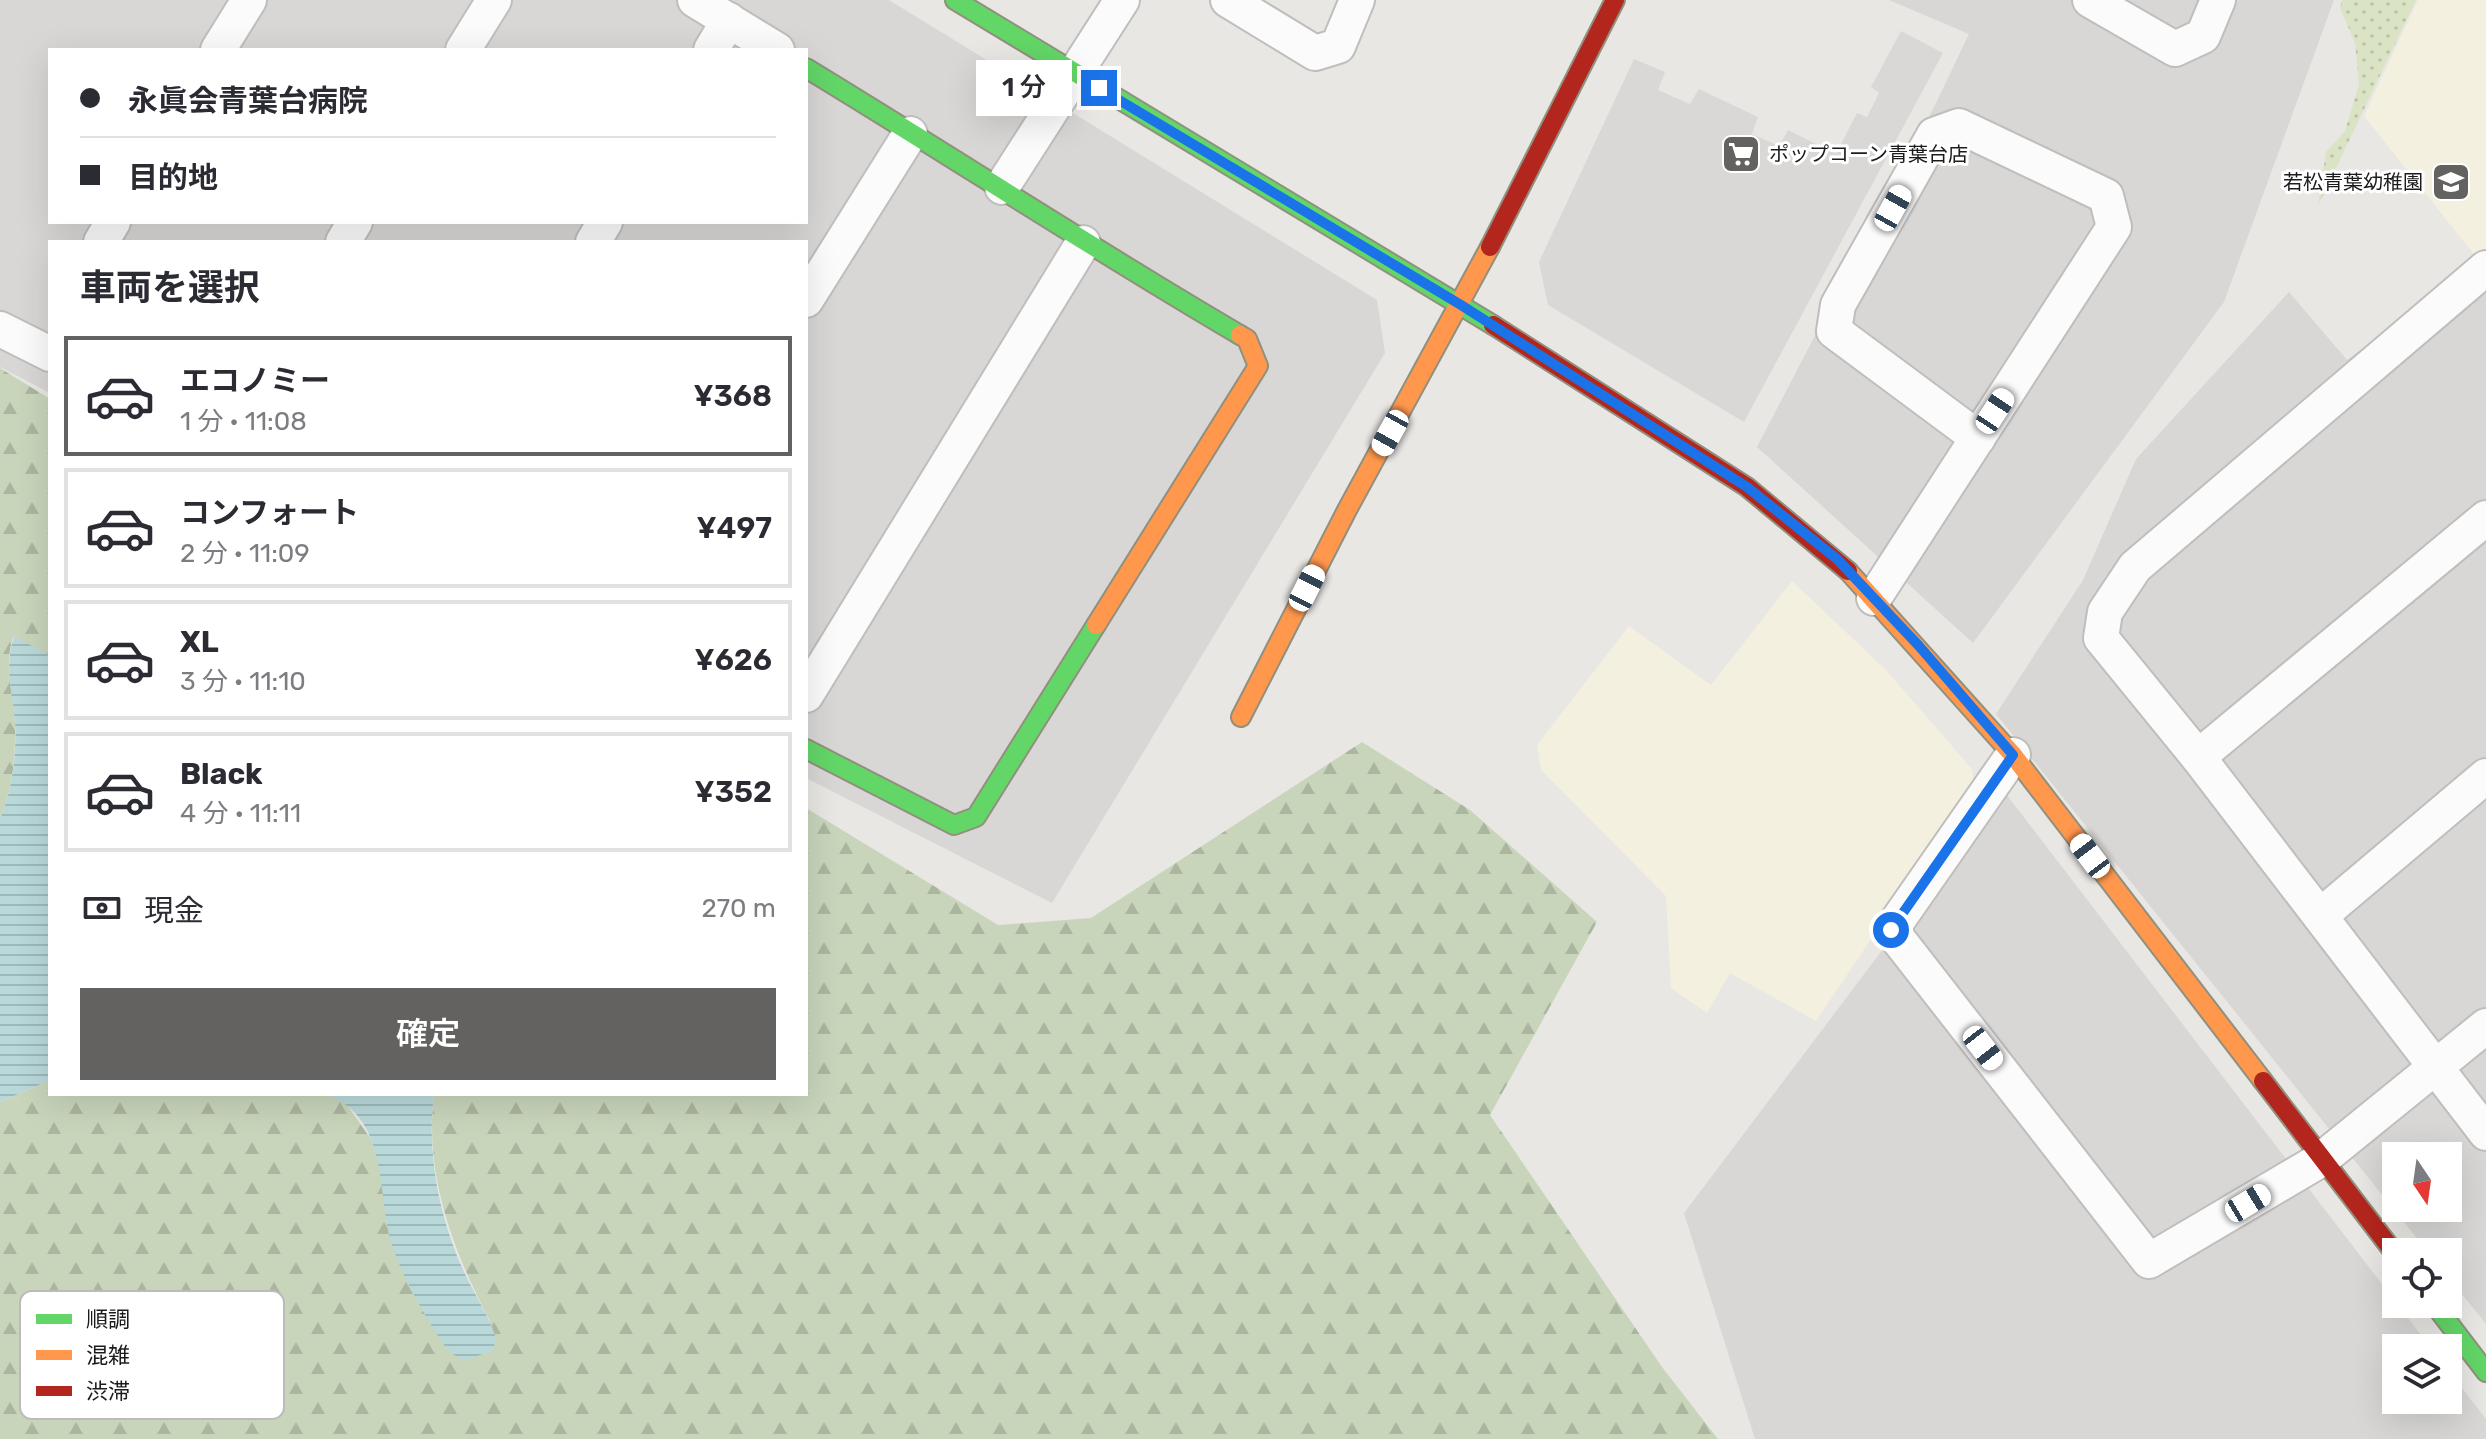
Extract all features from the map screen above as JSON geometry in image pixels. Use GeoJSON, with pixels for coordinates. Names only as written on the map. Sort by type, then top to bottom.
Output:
{"type":"FeatureCollection","features":[{"type":"Feature","properties":{"kind":"street"},"geometry":{"type":"LineString","coordinates":[[219,48],[249,0]]}},
{"type":"Feature","properties":{"kind":"street"},"geometry":{"type":"LineString","coordinates":[[464,48],[494,0]]}},
{"type":"Feature","properties":{"kind":"street"},"geometry":{"type":"LineString","coordinates":[[695,0],[774,48]]}},
{"type":"Feature","properties":{"kind":"street"},"geometry":{"type":"LineString","coordinates":[[955,0],[1461,305],[1747,487],[1837,559],[2013,755],[2383,1238]]}},
{"type":"Feature","properties":{"kind":"street"},"geometry":{"type":"LineString","coordinates":[[1002,187],[1122,0]]}},
{"type":"Feature","properties":{"kind":"street"},"geometry":{"type":"LineString","coordinates":[[1228,0],[1315,53],[1338,46],[1357,0]]}},
{"type":"Feature","properties":{"kind":"street"},"geometry":{"type":"LineString","coordinates":[[1241,717],[1347,510],[1461,305],[1615,0]]}},
{"type":"Feature","properties":{"kind":"street"},"geometry":{"type":"LineString","coordinates":[[2090,0],[2175,49],[2203,36],[2218,0]]}},
{"type":"Feature","properties":{"kind":"street"},"geometry":{"type":"LineString","coordinates":[[712,48],[729,20]]}},
{"type":"Feature","properties":{"kind":"street"},"geometry":{"type":"LineString","coordinates":[[808,69],[910,134],[1002,187],[1083,243],[1247,339],[1258,366],[976,817],[954,825],[808,750]]}},
{"type":"Feature","properties":{"kind":"street"},"geometry":{"type":"LineString","coordinates":[[1874,598],[1978,438],[2114,227],[2106,196],[1959,126],[1934,135],[1838,305],[1834,331],[1978,438]]}},
{"type":"Feature","properties":{"kind":"street"},"geometry":{"type":"LineString","coordinates":[[808,297],[910,134]]}},
{"type":"Feature","properties":{"kind":"street"},"geometry":{"type":"LineString","coordinates":[[808,692],[1083,243]]}},
{"type":"Feature","properties":{"kind":"street"},"geometry":{"type":"LineString","coordinates":[[2486,268],[2135,567],[2105,612],[2101,638],[2198,757],[2486,1133]]}},
{"type":"Feature","properties":{"kind":"street"},"geometry":{"type":"LineString","coordinates":[[0,329],[45,342]]}},
{"type":"Feature","properties":{"kind":"street"},"geometry":{"type":"LineString","coordinates":[[2198,757],[2486,518]]}},
{"type":"Feature","properties":{"kind":"street"},"geometry":{"type":"LineString","coordinates":[[2013,755],[1891,930],[2149,1261],[2322,1159],[2486,1026]]}},
{"type":"Feature","properties":{"kind":"street"},"geometry":{"type":"LineString","coordinates":[[2320,916],[2486,776]]}},
{"type":"Feature","properties":{"kind":"street"},"geometry":{"type":"LineString","coordinates":[[2445,1318],[2486,1372]]}},
{"type":"Feature","properties":{"kind":"shaded area"},"geometry":{"type":"Polygon","coordinates":[[[0,0],[889,0],[1377,300],[1385,353],[1052,903],[808,779],[808,240],[48,240],[48,392],[0,367],[0,0]]]}},
{"type":"Feature","properties":{"kind":"shaded area"},"geometry":{"type":"Polygon","coordinates":[[[1889,0],[2334,0],[2224,302],[1973,643],[1757,447],[1969,34],[1889,0]]]}},
{"type":"Feature","properties":{"kind":"shaded area","name":"若松青葉幼稚園"},"geometry":{"type":"Polygon","coordinates":[[[2418,0],[2486,0],[2486,249],[2476,257],[2364,116],[2418,0]]]}},
{"type":"Feature","properties":{"kind":"shaded area"},"geometry":{"type":"Polygon","coordinates":[[[1901,31],[1943,53],[1744,422],[1548,305],[1539,262],[1634,59],[1665,72],[1658,90],[1690,104],[1699,89],[1758,117],[1752,134],[1779,146],[1788,130],[1836,154],[1857,113],[1867,117],[1879,93],[1871,87],[1901,31]]]}},
{"type":"Feature","properties":{"kind":"shaded area"},"geometry":{"type":"Polygon","coordinates":[[[2486,257],[2486,1324],[2462,1294],[2462,1238],[2417,1238],[2404,1222],[2462,1222],[2462,1142],[2382,1142],[2382,1195],[1996,714],[2083,580],[2136,459],[2289,292],[2347,360],[2486,257]]]}},
{"type":"Feature","properties":{"kind":"shaded area"},"geometry":{"type":"Polygon","coordinates":[[[1792,581],[1886,670],[1971,768],[1975,784],[1816,1021],[1730,973],[1707,1013],[1671,988],[1666,896],[1541,770],[1537,745],[1629,626],[1711,685],[1792,581]]]}},
{"type":"Feature","properties":{"kind":"shaded area"},"geometry":{"type":"Polygon","coordinates":[[[2003,790],[2382,1284],[2382,1318],[2408,1318],[2420,1334],[2382,1334],[2382,1414],[2462,1414],[2462,1388],[2486,1419],[2486,1439],[1755,1439],[1684,1213],[2003,790]]]}},
{"type":"Feature","properties":{"kind":"green space"},"geometry":{"type":"Polygon","coordinates":[[[2342,0],[2416,0],[2318,206],[2326,152],[2345,131],[2359,84],[2355,43],[2340,8],[2342,0]]]}},
{"type":"Feature","properties":{"kind":"green space"},"geometry":{"type":"Polygon","coordinates":[[[0,368],[48,398],[48,655],[13,637],[9,670],[15,748],[10,785],[0,819],[0,368]]]}},
{"type":"Feature","properties":{"kind":"green space"},"geometry":{"type":"Polygon","coordinates":[[[1362,742],[1470,810],[1597,922],[1490,1115],[1662,1367],[1718,1439],[0,1439],[0,1102],[48,1081],[48,1096],[330,1096],[344,1101],[371,1139],[384,1178],[392,1242],[413,1289],[490,1321],[464,1267],[444,1211],[433,1153],[434,1096],[808,1096],[808,809],[998,925],[1091,918],[1362,742]]]}},
{"type":"Feature","properties":{"kind":"water"},"geometry":{"type":"Polygon","coordinates":[[[14,636],[48,655],[48,1081],[0,1102],[0,819],[11,785],[15,746],[9,669],[14,636]]]}},
{"type":"Feature","properties":{"kind":"water"},"geometry":{"type":"Polygon","coordinates":[[[329,1096],[434,1096],[432,1140],[442,1211],[457,1255],[496,1338],[493,1350],[464,1361],[449,1351],[422,1310],[391,1242],[377,1158],[370,1137],[360,1119],[346,1105],[329,1096]]]}},
{"type":"Feature","properties":{"kind":"traffic: fast"},"geometry":{"type":"LineString","coordinates":[[955,0],[1493,325]]}},
{"type":"Feature","properties":{"kind":"traffic: fast"},"geometry":{"type":"LineString","coordinates":[[808,69],[1240,335]]}},
{"type":"Feature","properties":{"kind":"traffic: fast"},"geometry":{"type":"LineString","coordinates":[[808,750],[954,825],[976,817],[1096,625]]}},
{"type":"Feature","properties":{"kind":"traffic: fast"},"geometry":{"type":"LineString","coordinates":[[2445,1318],[2486,1372]]}},
{"type":"Feature","properties":{"kind":"traffic: slow"},"geometry":{"type":"LineString","coordinates":[[1241,717],[1347,510],[1490,247]]}},
{"type":"Feature","properties":{"kind":"traffic: slow"},"geometry":{"type":"LineString","coordinates":[[1096,625],[1258,366],[1247,339],[1240,335]]}},
{"type":"Feature","properties":{"kind":"traffic: slow"},"geometry":{"type":"LineString","coordinates":[[1848,571],[2013,755],[2263,1081]]}},
{"type":"Feature","properties":{"kind":"traffic: jam"},"geometry":{"type":"LineString","coordinates":[[1490,247],[1615,0]]}},
{"type":"Feature","properties":{"kind":"traffic: jam"},"geometry":{"type":"LineString","coordinates":[[1493,325],[1747,487],[1848,571]]}},
{"type":"Feature","properties":{"kind":"traffic: jam"},"geometry":{"type":"LineString","coordinates":[[2263,1081],[2383,1238]]}},
{"type":"Feature","properties":{"kind":"place","name":"ポップコーン青葉台店"},"geometry":{"type":"Point","coordinates":[1741,154]}},
{"type":"Feature","properties":{"kind":"place","name":"若松青葉幼稚園"},"geometry":{"type":"Point","coordinates":[2451,182]}},
{"type":"Feature","properties":{"kind":"route"},"geometry":{"type":"LineString","coordinates":[[1099,88],[1461,305],[1747,487],[1837,559],[1919,646],[2013,755],[1891,930]]}}]}
